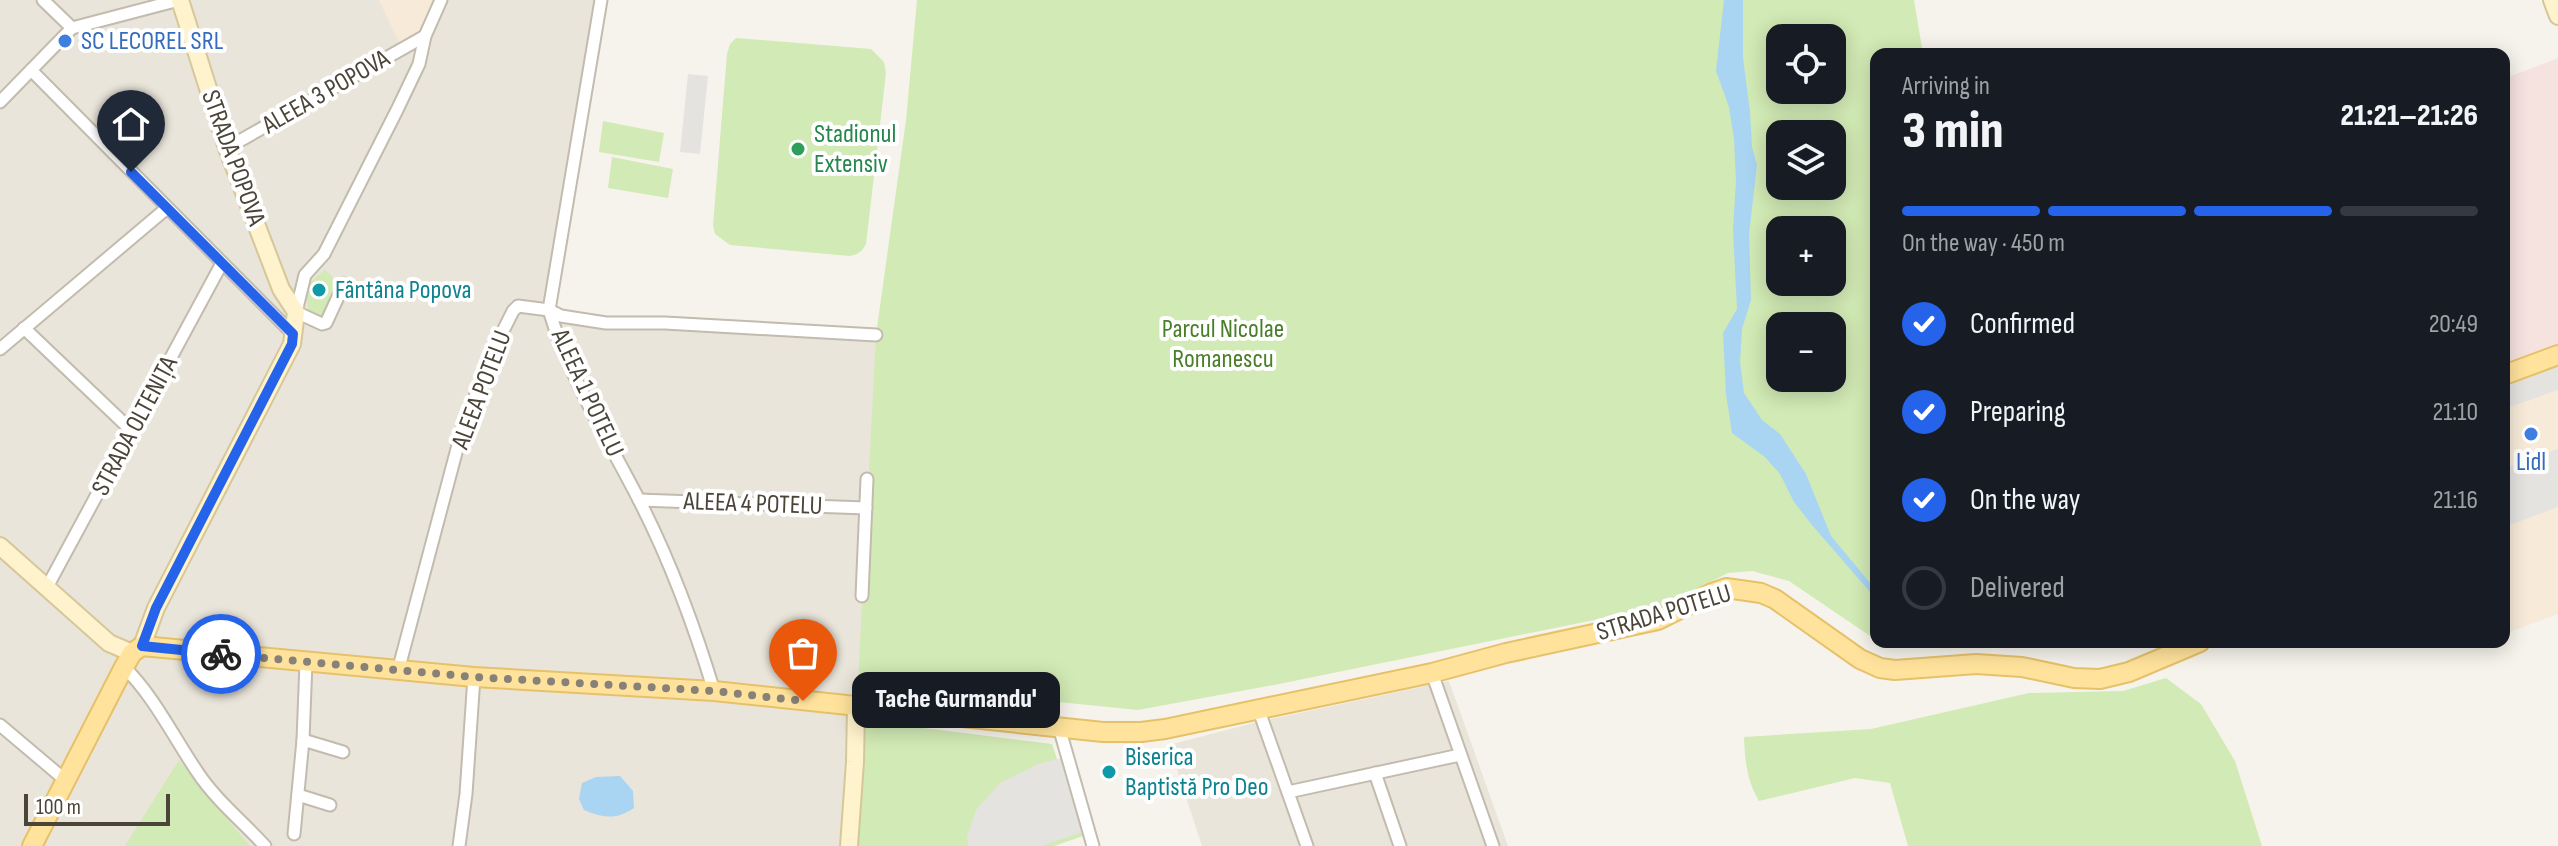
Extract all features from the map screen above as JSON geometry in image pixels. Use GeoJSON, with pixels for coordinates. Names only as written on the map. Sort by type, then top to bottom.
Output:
{"type":"FeatureCollection","features":[{"type":"Feature","properties":{"kind":"main road"},"geometry":{"type":"LineString","coordinates":[[2510,373],[2558,355]]}},
{"type":"Feature","properties":{"kind":"main road","name":"STRADA POTELU"},"geometry":{"type":"LineString","coordinates":[[132,655],[306,662],[474,677],[714,691],[1103,732],[1141,732],[1259,711],[1658,620],[1726,588],[1761,593],[1775,599],[1860,659],[1880,668],[1924,669],[1976,664],[2022,667],[2074,678],[2100,679],[2129,672],[2186,648]]}},
{"type":"Feature","properties":{"kind":"main road"},"geometry":{"type":"LineString","coordinates":[[32,846],[64,779],[132,655]]}},
{"type":"Feature","properties":{"kind":"street"},"geometry":{"type":"LineString","coordinates":[[43,0],[72,28]]}},
{"type":"Feature","properties":{"kind":"street"},"geometry":{"type":"LineString","coordinates":[[0,102],[72,28],[180,0]]}},
{"type":"Feature","properties":{"kind":"street","name":"STRADA POPOVA"},"geometry":{"type":"LineString","coordinates":[[180,0],[227,148],[281,289],[296,312]]}},
{"type":"Feature","properties":{"kind":"street"},"geometry":{"type":"LineString","coordinates":[[265,846],[200,777],[148,697],[132,655],[286,357],[292,344],[305,275],[324,254],[419,64],[425,36],[441,0]]}},
{"type":"Feature","properties":{"kind":"street"},"geometry":{"type":"LineString","coordinates":[[549,310],[601,0]]}},
{"type":"Feature","properties":{"kind":"street"},"geometry":{"type":"LineString","coordinates":[[2552,0],[2558,16]]}},
{"type":"Feature","properties":{"kind":"street","name":"ALEEA 3 POPOVA"},"geometry":{"type":"LineString","coordinates":[[227,148],[425,36]]}},
{"type":"Feature","properties":{"kind":"street"},"geometry":{"type":"LineString","coordinates":[[31,70],[293,334]]}},
{"type":"Feature","properties":{"kind":"street"},"geometry":{"type":"LineString","coordinates":[[0,349],[167,208]]}},
{"type":"Feature","properties":{"kind":"street","name":"STRADA OLTENIȚA"},"geometry":{"type":"LineString","coordinates":[[46,589],[222,263]]}},
{"type":"Feature","properties":{"kind":"street"},"geometry":{"type":"LineString","coordinates":[[296,312],[326,323],[344,284]]}},
{"type":"Feature","properties":{"kind":"street","name":"ALEEA POTELU"},"geometry":{"type":"LineString","coordinates":[[398,671],[462,430],[493,351],[518,306],[549,310]]}},
{"type":"Feature","properties":{"kind":"street","name":"ALEEA 1 POTELU"},"geometry":{"type":"LineString","coordinates":[[549,310],[561,316],[606,323],[665,323],[876,335]]}},
{"type":"Feature","properties":{"kind":"street","name":"ALEEA 1 POTELU"},"geometry":{"type":"LineString","coordinates":[[549,310],[560,347],[672,571],[697,634],[714,691]]}},
{"type":"Feature","properties":{"kind":"street"},"geometry":{"type":"LineString","coordinates":[[24,328],[132,431]]}},
{"type":"Feature","properties":{"kind":"street"},"geometry":{"type":"LineString","coordinates":[[862,596],[867,479]]}},
{"type":"Feature","properties":{"kind":"street","name":"ALEEA 4 POTELU"},"geometry":{"type":"LineString","coordinates":[[639,500],[866,508]]}},
{"type":"Feature","properties":{"kind":"street","name":"STRADA POTELU"},"geometry":{"type":"LineString","coordinates":[[0,546],[109,643],[132,655]]}},
{"type":"Feature","properties":{"kind":"street"},"geometry":{"type":"LineString","coordinates":[[294,834],[303,740],[306,662]]}},
{"type":"Feature","properties":{"kind":"street"},"geometry":{"type":"LineString","coordinates":[[1432,673],[1493,846]]}},
{"type":"Feature","properties":{"kind":"street"},"geometry":{"type":"LineString","coordinates":[[459,846],[474,677]]}},
{"type":"Feature","properties":{"kind":"street"},"geometry":{"type":"LineString","coordinates":[[849,846],[856,707]]}},
{"type":"Feature","properties":{"kind":"street"},"geometry":{"type":"LineString","coordinates":[[1259,711],[1307,846]]}},
{"type":"Feature","properties":{"kind":"street"},"geometry":{"type":"LineString","coordinates":[[0,725],[64,779]]}},
{"type":"Feature","properties":{"kind":"street"},"geometry":{"type":"LineString","coordinates":[[1059,727],[1093,846]]}},
{"type":"Feature","properties":{"kind":"street"},"geometry":{"type":"LineString","coordinates":[[303,740],[343,752]]}},
{"type":"Feature","properties":{"kind":"street"},"geometry":{"type":"LineString","coordinates":[[1288,792],[1460,755]]}},
{"type":"Feature","properties":{"kind":"street"},"geometry":{"type":"LineString","coordinates":[[1375,773],[1400,846]]}},
{"type":"Feature","properties":{"kind":"street"},"geometry":{"type":"LineString","coordinates":[[298,795],[330,805]]}},
{"type":"Feature","properties":{"kind":"shaded area"},"geometry":{"type":"Polygon","coordinates":[[[0,0],[379,0],[400,42],[419,31],[433,0],[599,0],[549,315],[876,335],[870,508],[858,682],[859,822],[855,846],[0,846],[0,0]]]}},
{"type":"Feature","properties":{"kind":"shaded area"},"geometry":{"type":"Polygon","coordinates":[[[379,0],[433,0],[419,31],[399,42],[379,0]]]}},
{"type":"Feature","properties":{"kind":"shaded area"},"geometry":{"type":"Polygon","coordinates":[[[2558,58],[2558,346],[2510,364],[2510,73],[2511,76],[2558,58]]]}},
{"type":"Feature","properties":{"kind":"shaded area"},"geometry":{"type":"Polygon","coordinates":[[[688,74],[708,76],[700,154],[680,152],[688,74]]]}},
{"type":"Feature","properties":{"kind":"shaded area"},"geometry":{"type":"Polygon","coordinates":[[[2558,363],[2558,614],[2510,632],[2510,381],[2558,363]]]}},
{"type":"Feature","properties":{"kind":"shaded area"},"geometry":{"type":"Polygon","coordinates":[[[2558,364],[2558,390],[2510,407],[2510,382],[2558,364]]]}},
{"type":"Feature","properties":{"kind":"shaded area"},"geometry":{"type":"Polygon","coordinates":[[[2558,449],[2558,507],[2510,525],[2510,466],[2558,449]]]}},
{"type":"Feature","properties":{"kind":"shaded area"},"geometry":{"type":"Polygon","coordinates":[[[1449,681],[1508,846],[1202,846],[1169,745],[1257,722],[1449,681]]]}},
{"type":"Feature","properties":{"kind":"shaded area"},"geometry":{"type":"Polygon","coordinates":[[[1062,758],[1083,832],[1041,846],[968,846],[967,837],[976,810],[1000,783],[1038,764],[1062,758]]]}},
{"type":"Feature","properties":{"kind":"green space","name":"Parcul Nicolae Romanescu"},"geometry":{"type":"Polygon","coordinates":[[[917,0],[1914,0],[1922,48],[1870,48],[1870,636],[1789,581],[1752,571],[1728,573],[1663,606],[1138,710],[858,682],[876,335],[906,120],[917,0]]]}},
{"type":"Feature","properties":{"kind":"green space","name":"Stadionul Extensiv"},"geometry":{"type":"Polygon","coordinates":[[[736,38],[871,49],[884,62],[886,73],[866,244],[858,253],[850,256],[730,245],[715,234],[713,225],[727,54],[736,38]]]}},
{"type":"Feature","properties":{"kind":"green space"},"geometry":{"type":"Polygon","coordinates":[[[603,121],[664,133],[659,162],[599,152],[603,121]]]}},
{"type":"Feature","properties":{"kind":"green space"},"geometry":{"type":"Polygon","coordinates":[[[612,157],[673,169],[668,198],[608,188],[612,157]]]}},
{"type":"Feature","properties":{"kind":"green space"},"geometry":{"type":"Polygon","coordinates":[[[325,270],[332,276],[337,291],[322,320],[309,314],[307,293],[309,284],[325,270]]]}},
{"type":"Feature","properties":{"kind":"green space"},"geometry":{"type":"Polygon","coordinates":[[[2166,678],[2201,704],[2235,761],[2262,846],[1908,846],[1890,783],[1855,778],[1759,801],[1747,770],[1744,737],[1871,729],[2029,693],[2123,691],[2166,678]]]}},
{"type":"Feature","properties":{"kind":"green space"},"geometry":{"type":"Polygon","coordinates":[[[860,720],[1052,744],[1083,836],[1054,846],[856,846],[860,720]]]}},
{"type":"Feature","properties":{"kind":"green space"},"geometry":{"type":"Polygon","coordinates":[[[179,760],[250,846],[125,846],[179,760]]]}},
{"type":"Feature","properties":{"kind":"water"},"geometry":{"type":"Polygon","coordinates":[[[1724,0],[1743,0],[1743,58],[1752,147],[1757,165],[1749,234],[1751,300],[1742,329],[1740,362],[1744,393],[1762,420],[1780,434],[1806,474],[1831,536],[1870,583],[1870,592],[1794,502],[1780,474],[1765,457],[1732,433],[1726,394],[1723,333],[1737,309],[1733,230],[1736,181],[1729,107],[1716,71],[1724,0]]]}},
{"type":"Feature","properties":{"kind":"water"},"geometry":{"type":"Polygon","coordinates":[[[620,776],[633,791],[634,808],[610,816],[584,810],[579,799],[582,783],[596,777],[620,776]]]}},
{"type":"Feature","properties":{"kind":"way so far"},"geometry":{"type":"LineString","coordinates":[[221,654],[474,677],[714,691],[803,701]]}},
{"type":"Feature","properties":{"kind":"place","name":"SC LECOREL SRL"},"geometry":{"type":"Point","coordinates":[65,41]}},
{"type":"Feature","properties":{"kind":"place","name":"Stadionul Extensiv"},"geometry":{"type":"Point","coordinates":[798,149]}},
{"type":"Feature","properties":{"kind":"place","name":"Fântâna Popova"},"geometry":{"type":"Point","coordinates":[319,290]}},
{"type":"Feature","properties":{"kind":"place","name":"Lidl"},"geometry":{"type":"Point","coordinates":[2531,434]}},
{"type":"Feature","properties":{"kind":"place","name":"Tache Gurmandu'"},"geometry":{"type":"Point","coordinates":[803,701]}},
{"type":"Feature","properties":{"kind":"place","name":"Biserica Baptistă Pro Deo"},"geometry":{"type":"Point","coordinates":[1109,772]}},
{"type":"Feature","properties":{"kind":"route"},"geometry":{"type":"LineString","coordinates":[[131,172],[293,334],[292,344],[156,608],[142,646],[221,654]]}}]}
